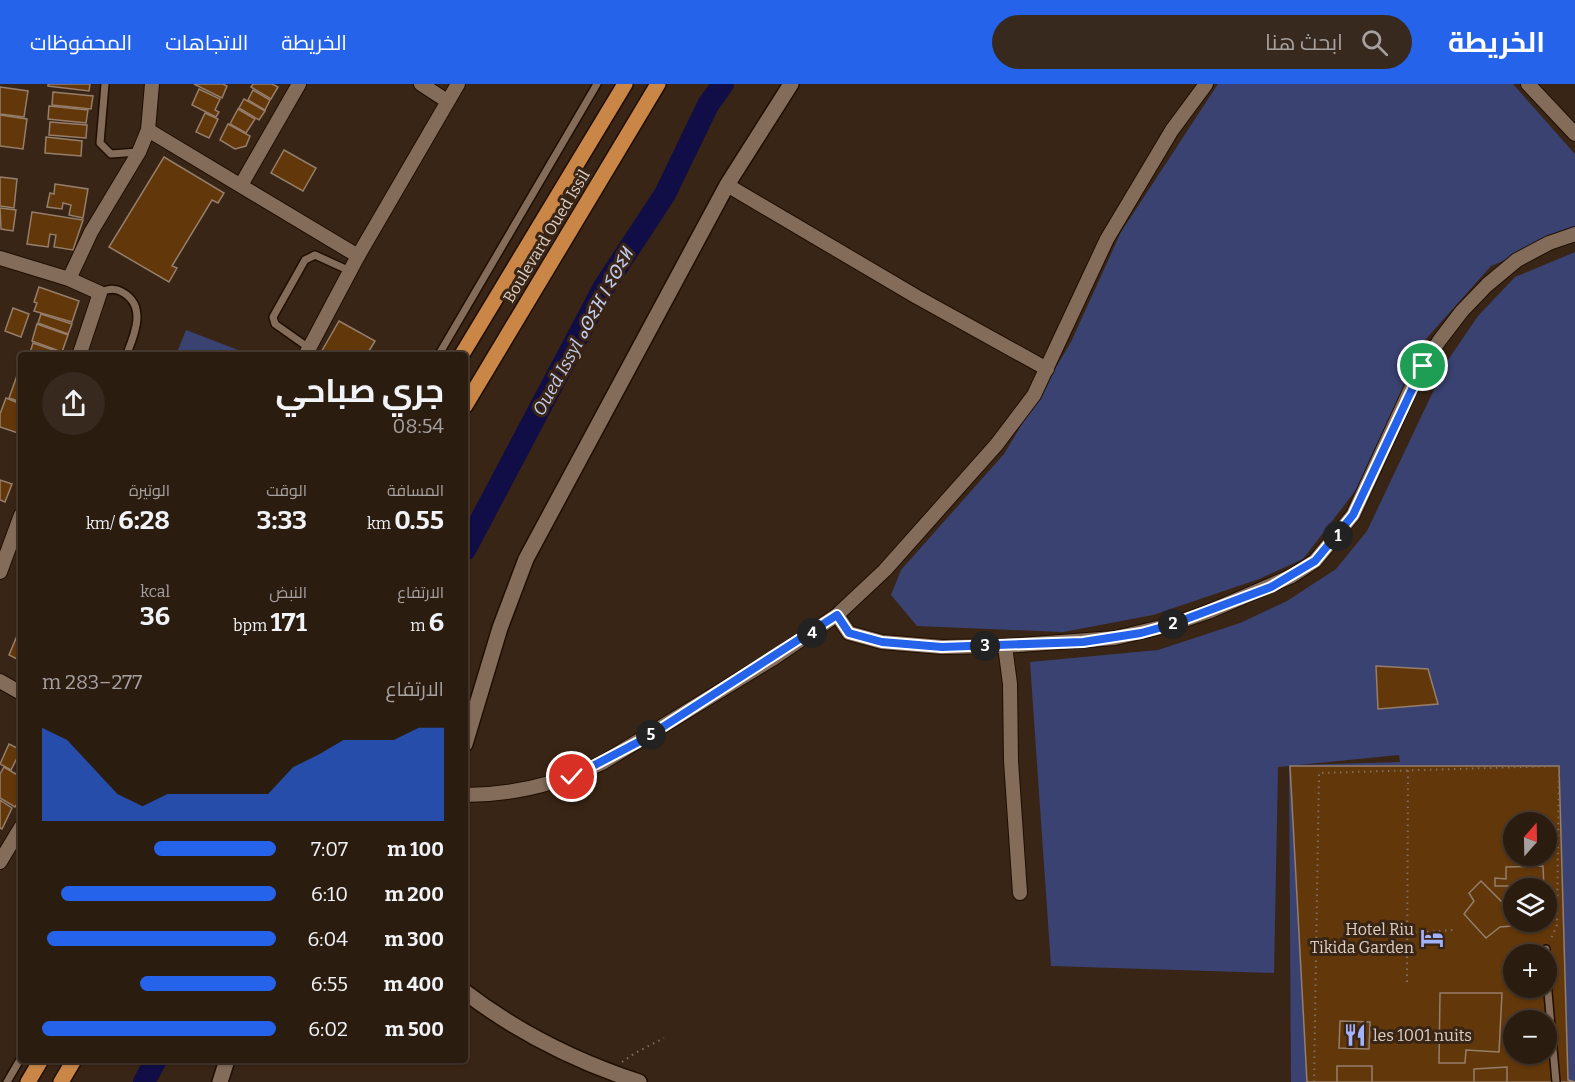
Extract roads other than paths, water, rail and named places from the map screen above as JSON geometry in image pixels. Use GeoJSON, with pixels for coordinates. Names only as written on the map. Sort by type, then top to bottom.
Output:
{"type":"FeatureCollection","features":[{"type":"Feature","properties":{"kind":"main road","name":"Boulevard Oued Issil"},"geometry":{"type":"LineString","coordinates":[[463,352],[625,84]]}},
{"type":"Feature","properties":{"kind":"main road","name":"Boulevard Oued Issil"},"geometry":{"type":"LineString","coordinates":[[468,401],[658,84]]}},
{"type":"Feature","properties":{"kind":"main road"},"geometry":{"type":"LineString","coordinates":[[28,1082],[39,1063]]}},
{"type":"Feature","properties":{"kind":"main road"},"geometry":{"type":"LineString","coordinates":[[61,1082],[72,1063]]}},
{"type":"Feature","properties":{"kind":"street"},"geometry":{"type":"LineString","coordinates":[[69,279],[91,232],[139,152],[148,130],[152,84]]}},
{"type":"Feature","properties":{"kind":"street"},"geometry":{"type":"LineString","coordinates":[[240,185],[299,84]]}},
{"type":"Feature","properties":{"kind":"street"},"geometry":{"type":"LineString","coordinates":[[421,84],[447,100]]}},
{"type":"Feature","properties":{"kind":"street"},"geometry":{"type":"LineString","coordinates":[[307,352],[358,256],[458,84]]}},
{"type":"Feature","properties":{"kind":"street"},"geometry":{"type":"LineString","coordinates":[[468,734],[500,628],[526,558],[727,185],[791,84]]}},
{"type":"Feature","properties":{"kind":"street"},"geometry":{"type":"LineString","coordinates":[[468,795],[512,792],[541,786],[572,777],[602,763],[774,658],[837,615],[885,570],[997,444],[1034,395],[1107,239],[1172,130],[1206,84]]}},
{"type":"Feature","properties":{"kind":"street"},"geometry":{"type":"LineString","coordinates":[[1528,84],[1575,134]]}},
{"type":"Feature","properties":{"kind":"street"},"geometry":{"type":"LineString","coordinates":[[148,130],[358,256]]}},
{"type":"Feature","properties":{"kind":"street"},"geometry":{"type":"LineString","coordinates":[[727,185],[917,297],[1047,369]]}},
{"type":"Feature","properties":{"kind":"street"},"geometry":{"type":"LineString","coordinates":[[837,615],[849,633],[865,639],[942,647],[1005,646],[1047,642],[1083,642],[1141,633],[1253,595],[1315,561],[1353,515],[1418,375],[1439,341],[1462,311],[1487,285],[1517,260],[1549,243],[1575,234]]}},
{"type":"Feature","properties":{"kind":"street"},"geometry":{"type":"LineString","coordinates":[[0,258],[69,279],[100,293],[81,352]]}},
{"type":"Feature","properties":{"kind":"street"},"geometry":{"type":"LineString","coordinates":[[0,572],[18,523]]}},
{"type":"Feature","properties":{"kind":"street"},"geometry":{"type":"LineString","coordinates":[[1005,646],[1010,684],[1011,761],[1020,893]]}},
{"type":"Feature","properties":{"kind":"street"},"geometry":{"type":"LineString","coordinates":[[0,681],[18,691]]}},
{"type":"Feature","properties":{"kind":"street"},"geometry":{"type":"LineString","coordinates":[[0,862],[18,832]]}},
{"type":"Feature","properties":{"kind":"street"},"geometry":{"type":"LineString","coordinates":[[468,994],[525,1031],[617,1077],[639,1082]]}},
{"type":"Feature","properties":{"kind":"street"},"geometry":{"type":"LineString","coordinates":[[220,1082],[227,1063]]}},
{"type":"Feature","properties":{"kind":"lane"},"geometry":{"type":"LineString","coordinates":[[105,84],[100,143],[111,154],[139,152]]}},
{"type":"Feature","properties":{"kind":"lane"},"geometry":{"type":"LineString","coordinates":[[440,352],[597,84]]}},
{"type":"Feature","properties":{"kind":"lane"},"geometry":{"type":"LineString","coordinates":[[307,352],[276,324],[273,318],[305,260],[315,255],[350,271]]}},
{"type":"Feature","properties":{"kind":"lane"},"geometry":{"type":"LineString","coordinates":[[100,293],[110,289],[118,290],[126,294],[135,307],[137,322],[127,352]]}},
{"type":"Feature","properties":{"kind":"lane"},"geometry":{"type":"LineString","coordinates":[[1548,998],[1556,1082]]}},
{"type":"Feature","properties":{"kind":"lane"},"geometry":{"type":"LineString","coordinates":[[6,1082],[18,1063]]}},
{"type":"Feature","properties":{"kind":"waterway","name":"Oued Issyl ⴰⵙⵉⴼ ⵏ ⵉⵙⵉⵍ"},"geometry":{"type":"LineString","coordinates":[[468,544],[604,287],[665,194],[708,105],[723,84]]}},
{"type":"Feature","properties":{"kind":"waterway","name":"Oued Issyl ⴰⵙⵉⴼ ⵏ ⵉⵙⵉⵍ"},"geometry":{"type":"LineString","coordinates":[[144,1082],[154,1063]]}},
{"type":"Feature","properties":{"kind":"place","name":"Hotel Riu Tikida Garden"},"geometry":{"type":"Point","coordinates":[1432,938]}},
{"type":"Feature","properties":{"kind":"place","name":"les 1001 nuits"},"geometry":{"type":"Point","coordinates":[1355,1035]}}]}
